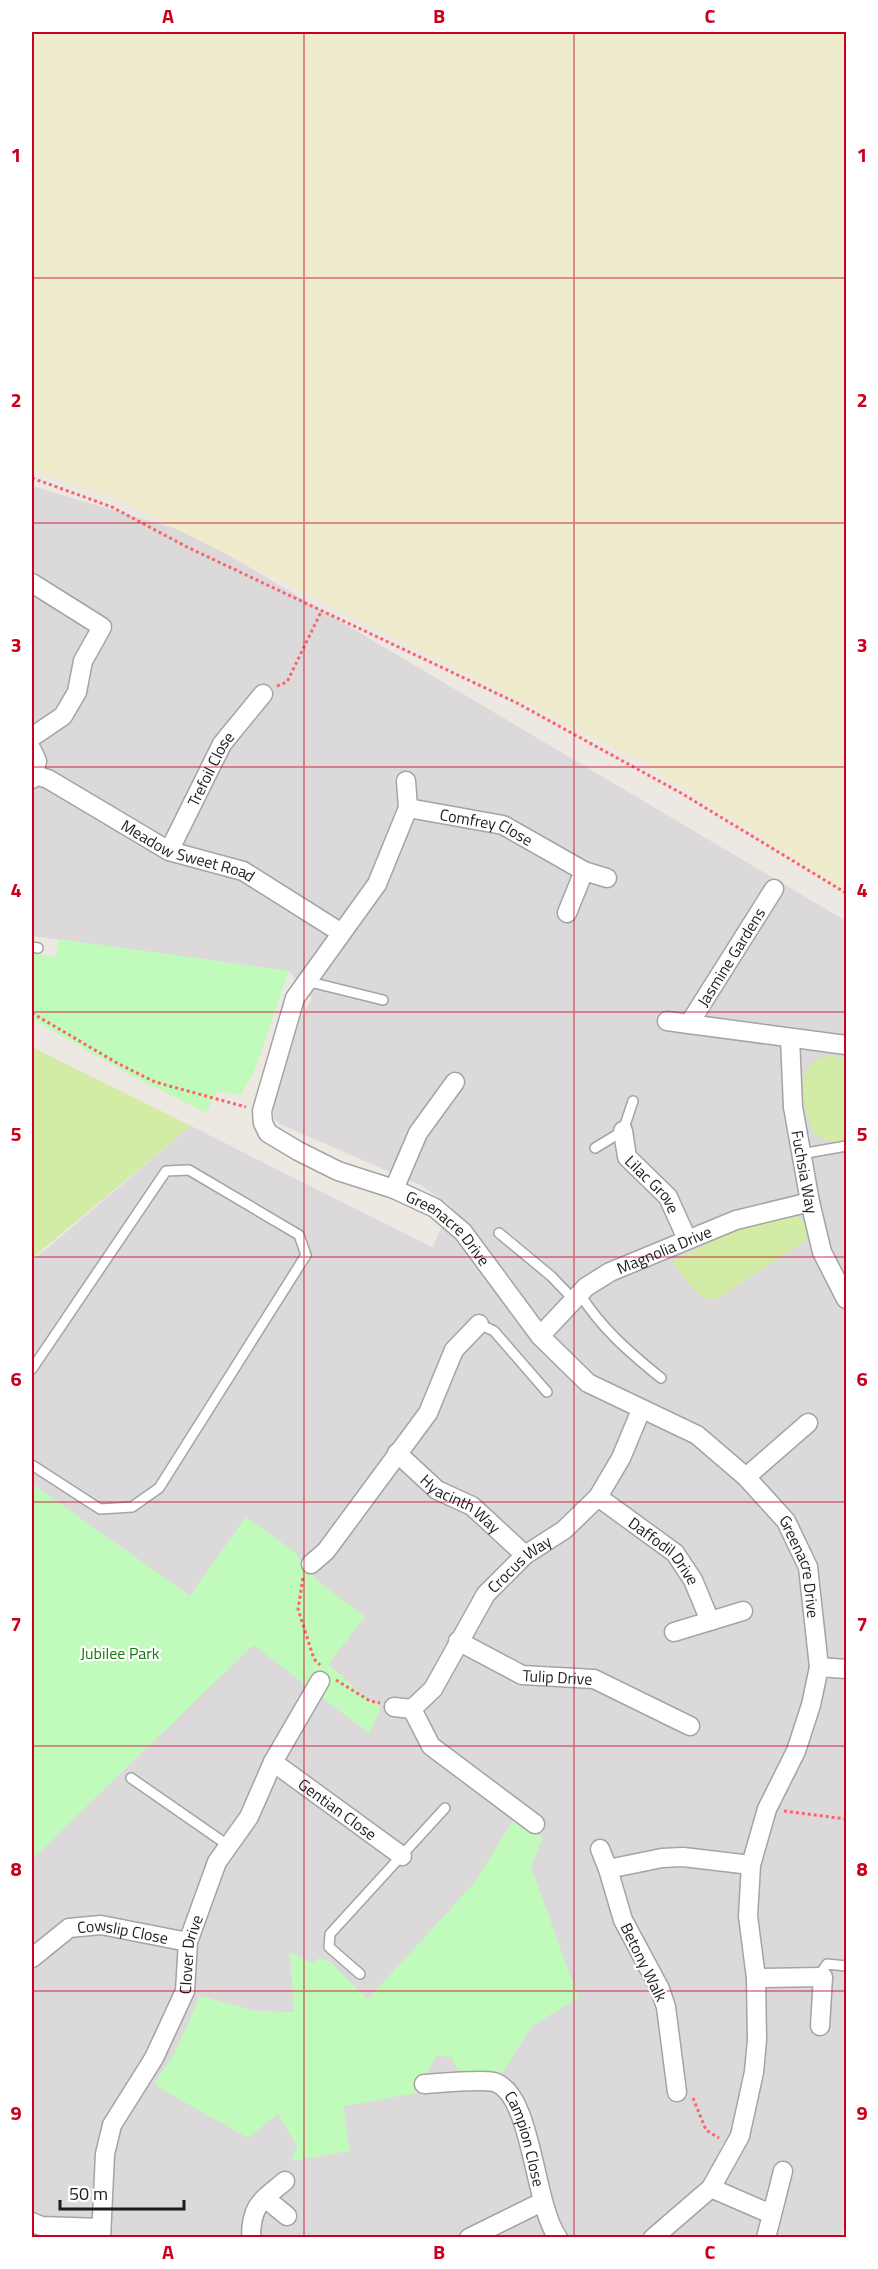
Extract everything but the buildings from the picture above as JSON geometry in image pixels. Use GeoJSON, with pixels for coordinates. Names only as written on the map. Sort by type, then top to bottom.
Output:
{"type":"FeatureCollection","features":[{"type":"Feature","properties":{"kind":"street"},"geometry":{"type":"LineString","coordinates":[[32,583],[102,627],[83,661],[77,692],[63,716],[32,737]]}},
{"type":"Feature","properties":{"kind":"street","name":"Trefoil Close"},"geometry":{"type":"LineString","coordinates":[[168,851],[222,744],[262,694]]}},
{"type":"Feature","properties":{"kind":"street"},"geometry":{"type":"LineString","coordinates":[[32,750],[37,761],[33,777]]}},
{"type":"Feature","properties":{"kind":"street","name":"Meadow Sweet Road"},"geometry":{"type":"LineString","coordinates":[[33,777],[48,779],[168,851],[243,871],[340,932]]}},
{"type":"Feature","properties":{"kind":"street"},"geometry":{"type":"LineString","coordinates":[[262,1117],[295,998],[340,932],[377,884],[408,808],[406,781]]}},
{"type":"Feature","properties":{"kind":"street","name":"Comfrey Close"},"geometry":{"type":"LineString","coordinates":[[408,808],[503,825],[584,871],[607,878]]}},
{"type":"Feature","properties":{"kind":"street"},"geometry":{"type":"LineString","coordinates":[[567,914],[584,871]]}},
{"type":"Feature","properties":{"kind":"street","name":"Jasmine Gardens"},"geometry":{"type":"LineString","coordinates":[[689,1024],[774,889]]}},
{"type":"Feature","properties":{"kind":"street","name":"Jasmine Gardens"},"geometry":{"type":"LineString","coordinates":[[667,1021],[846,1045]]}},
{"type":"Feature","properties":{"kind":"street","name":"Fuchsia Way"},"geometry":{"type":"LineString","coordinates":[[790,1038],[793,1107],[810,1202],[822,1252],[844,1290]]}},
{"type":"Feature","properties":{"kind":"street"},"geometry":{"type":"LineString","coordinates":[[394,1189],[418,1133],[454,1082]]}},
{"type":"Feature","properties":{"kind":"street","name":"Greenacre Drive"},"geometry":{"type":"LineString","coordinates":[[262,1117],[268,1132],[298,1151],[338,1171],[394,1189],[435,1208],[463,1232],[540,1336],[588,1383],[641,1410],[698,1434],[746,1477],[786,1521],[808,1567],[819,1667],[811,1705],[795,1751],[767,1809],[751,1865],[748,1916],[756,1977],[757,2040],[754,2072],[740,2136],[711,2188],[653,2238]]}},
{"type":"Feature","properties":{"kind":"street","name":"Lilac Grove"},"geometry":{"type":"LineString","coordinates":[[623,1131],[627,1157],[668,1197],[687,1239]]}},
{"type":"Feature","properties":{"kind":"street","name":"Magnolia Drive"},"geometry":{"type":"LineString","coordinates":[[540,1336],[586,1287],[610,1272],[736,1220],[810,1202]]}},
{"type":"Feature","properties":{"kind":"street"},"geometry":{"type":"LineString","coordinates":[[311,1564],[326,1551],[428,1413],[454,1350],[479,1324]]}},
{"type":"Feature","properties":{"kind":"street","name":"Crocus Way"},"geometry":{"type":"LineString","coordinates":[[412,1709],[433,1689],[486,1594],[525,1556],[564,1530],[598,1497],[621,1458],[641,1410]]}},
{"type":"Feature","properties":{"kind":"street"},"geometry":{"type":"LineString","coordinates":[[746,1477],[808,1423]]}},
{"type":"Feature","properties":{"kind":"street","name":"Hyacinth Way"},"geometry":{"type":"LineString","coordinates":[[397,1453],[437,1490],[472,1506],[525,1556]]}},
{"type":"Feature","properties":{"kind":"street","name":"Daffodil Drive"},"geometry":{"type":"LineString","coordinates":[[598,1497],[675,1553],[693,1580],[710,1621]]}},
{"type":"Feature","properties":{"kind":"street"},"geometry":{"type":"LineString","coordinates":[[674,1632],[742,1611]]}},
{"type":"Feature","properties":{"kind":"street","name":"Tulip Drive"},"geometry":{"type":"LineString","coordinates":[[458,1641],[522,1675],[594,1679],[690,1726]]}},
{"type":"Feature","properties":{"kind":"street"},"geometry":{"type":"LineString","coordinates":[[819,1667],[846,1669]]}},
{"type":"Feature","properties":{"kind":"street","name":"Clover Drive"},"geometry":{"type":"LineString","coordinates":[[101,2233],[105,2154],[112,2125],[154,2058],[185,1991],[188,1942],[217,1862],[249,1817],[273,1762],[325,1675]]}},
{"type":"Feature","properties":{"kind":"street"},"geometry":{"type":"LineString","coordinates":[[394,1707],[412,1709],[431,1746],[535,1824]]}},
{"type":"Feature","properties":{"kind":"street","name":"Gentian Close"},"geometry":{"type":"LineString","coordinates":[[273,1762],[402,1856]]}},
{"type":"Feature","properties":{"kind":"street","name":"Betony Walk"},"geometry":{"type":"LineString","coordinates":[[600,1849],[623,1920],[660,1989],[666,2007],[677,2092]]}},
{"type":"Feature","properties":{"kind":"street"},"geometry":{"type":"LineString","coordinates":[[608,1869],[662,1858],[683,1857],[751,1865]]}},
{"type":"Feature","properties":{"kind":"street","name":"Cowslip Close"},"geometry":{"type":"LineString","coordinates":[[32,1958],[69,1928],[101,1925],[188,1942]]}},
{"type":"Feature","properties":{"kind":"street"},"geometry":{"type":"LineString","coordinates":[[756,1977],[823,1977],[820,2026]]}},
{"type":"Feature","properties":{"kind":"street","name":"Campion Close"},"geometry":{"type":"LineString","coordinates":[[424,2084],[494,2082],[513,2096],[526,2127],[542,2202],[558,2238]]}},
{"type":"Feature","properties":{"kind":"street"},"geometry":{"type":"LineString","coordinates":[[766,2238],[783,2171]]}},
{"type":"Feature","properties":{"kind":"street"},"geometry":{"type":"LineString","coordinates":[[251,2238],[251,2216],[265,2198],[285,2181]]}},
{"type":"Feature","properties":{"kind":"street"},"geometry":{"type":"LineString","coordinates":[[711,2188],[771,2214]]}},
{"type":"Feature","properties":{"kind":"street"},"geometry":{"type":"LineString","coordinates":[[265,2198],[287,2216]]}},
{"type":"Feature","properties":{"kind":"street","name":"Campion Close"},"geometry":{"type":"LineString","coordinates":[[469,2238],[542,2202]]}},
{"type":"Feature","properties":{"kind":"street"},"geometry":{"type":"LineString","coordinates":[[32,2222],[41,2226],[101,2233]]}},
{"type":"Feature","properties":{"kind":"lane"},"geometry":{"type":"LineString","coordinates":[[306,981],[383,1000]]}},
{"type":"Feature","properties":{"kind":"lane"},"geometry":{"type":"LineString","coordinates":[[595,1148],[623,1131],[633,1101]]}},
{"type":"Feature","properties":{"kind":"lane"},"geometry":{"type":"LineString","coordinates":[[801,1154],[846,1146]]}},
{"type":"Feature","properties":{"kind":"lane"},"geometry":{"type":"LineString","coordinates":[[32,1369],[166,1171],[189,1170],[299,1235],[306,1255],[159,1488],[132,1507],[99,1509],[32,1465]]}},
{"type":"Feature","properties":{"kind":"lane"},"geometry":{"type":"LineString","coordinates":[[499,1233],[577,1297],[625,1349],[661,1378]]}},
{"type":"Feature","properties":{"kind":"lane"},"geometry":{"type":"LineString","coordinates":[[479,1324],[494,1331],[547,1392]]}},
{"type":"Feature","properties":{"kind":"lane"},"geometry":{"type":"LineString","coordinates":[[132,1778],[229,1846]]}},
{"type":"Feature","properties":{"kind":"lane"},"geometry":{"type":"LineString","coordinates":[[360,1974],[329,1947],[330,1934],[444,1808]]}},
{"type":"Feature","properties":{"kind":"lane"},"geometry":{"type":"LineString","coordinates":[[817,1978],[827,1964],[846,1966]]}},
{"type":"Feature","properties":{"kind":"path"},"geometry":{"type":"LineString","coordinates":[[32,478],[112,507],[187,547],[321,612],[517,703],[681,793],[846,893]]}},
{"type":"Feature","properties":{"kind":"path"},"geometry":{"type":"LineString","coordinates":[[262,694],[287,682],[321,612]]}},
{"type":"Feature","properties":{"kind":"path"},"geometry":{"type":"LineString","coordinates":[[32,1013],[117,1063],[155,1082],[262,1117]]}},
{"type":"Feature","properties":{"kind":"path"},"geometry":{"type":"LineString","coordinates":[[311,1564],[304,1573],[298,1609],[314,1659],[325,1675],[370,1701],[394,1707]]}},
{"type":"Feature","properties":{"kind":"path"},"geometry":{"type":"LineString","coordinates":[[767,1809],[846,1819]]}},
{"type":"Feature","properties":{"kind":"path"},"geometry":{"type":"LineString","coordinates":[[677,2092],[692,2097],[706,2130],[734,2146]]}},
{"type":"Feature","properties":{"kind":"shaded area"},"geometry":{"type":"Polygon","coordinates":[[[32,32],[846,32],[846,892],[648,765],[117,499],[32,470],[32,32]]]}},
{"type":"Feature","properties":{"kind":"shaded area"},"geometry":{"type":"Polygon","coordinates":[[[32,486],[193,534],[846,921],[846,2216],[841,2237],[32,2237],[32,1859],[253,1644],[306,1683],[381,1707],[363,1696],[328,1664],[364,1617],[315,1579],[305,1564],[246,1517],[190,1596],[32,1484],[32,1261],[191,1126],[432,1247],[452,1207],[420,1185],[280,1124],[274,1119],[273,1106],[299,1021],[312,998],[289,971],[32,936],[32,486]]]}},
{"type":"Feature","properties":{"kind":"green space"},"geometry":{"type":"Polygon","coordinates":[[[59,939],[289,971],[254,1072],[241,1095],[217,1091],[206,1113],[130,1075],[32,1019],[32,953],[55,957],[59,939]]]}},
{"type":"Feature","properties":{"kind":"green space"},"geometry":{"type":"Polygon","coordinates":[[[32,1047],[191,1126],[32,1258],[32,1047]]]}},
{"type":"Feature","properties":{"kind":"green space"},"geometry":{"type":"Polygon","coordinates":[[[828,1056],[846,1058],[846,1142],[824,1140],[813,1132],[806,1109],[802,1087],[804,1077],[808,1068],[816,1061],[828,1056]]]}},
{"type":"Feature","properties":{"kind":"green space"},"geometry":{"type":"Polygon","coordinates":[[[793,1214],[804,1221],[808,1239],[717,1299],[703,1297],[697,1292],[672,1261],[749,1224],[793,1214]]]}},
{"type":"Feature","properties":{"kind":"green space","name":"Jubilee Park"},"geometry":{"type":"Polygon","coordinates":[[[32,1484],[190,1596],[246,1517],[296,1553],[315,1579],[365,1617],[328,1664],[363,1696],[381,1707],[369,1733],[253,1645],[32,1859],[32,1484]]]}},
{"type":"Feature","properties":{"kind":"green space"},"geometry":{"type":"Polygon","coordinates":[[[514,1819],[543,1838],[531,1866],[578,1998],[532,2026],[503,2072],[492,2075],[458,2070],[451,2057],[436,2056],[416,2093],[343,2106],[350,2151],[291,2161],[297,2146],[278,2114],[248,2138],[158,2087],[154,2082],[174,2055],[200,1996],[257,2011],[294,2012],[290,1952],[312,1963],[319,1958],[329,1961],[368,1999],[475,1882],[514,1819]]]}}]}
